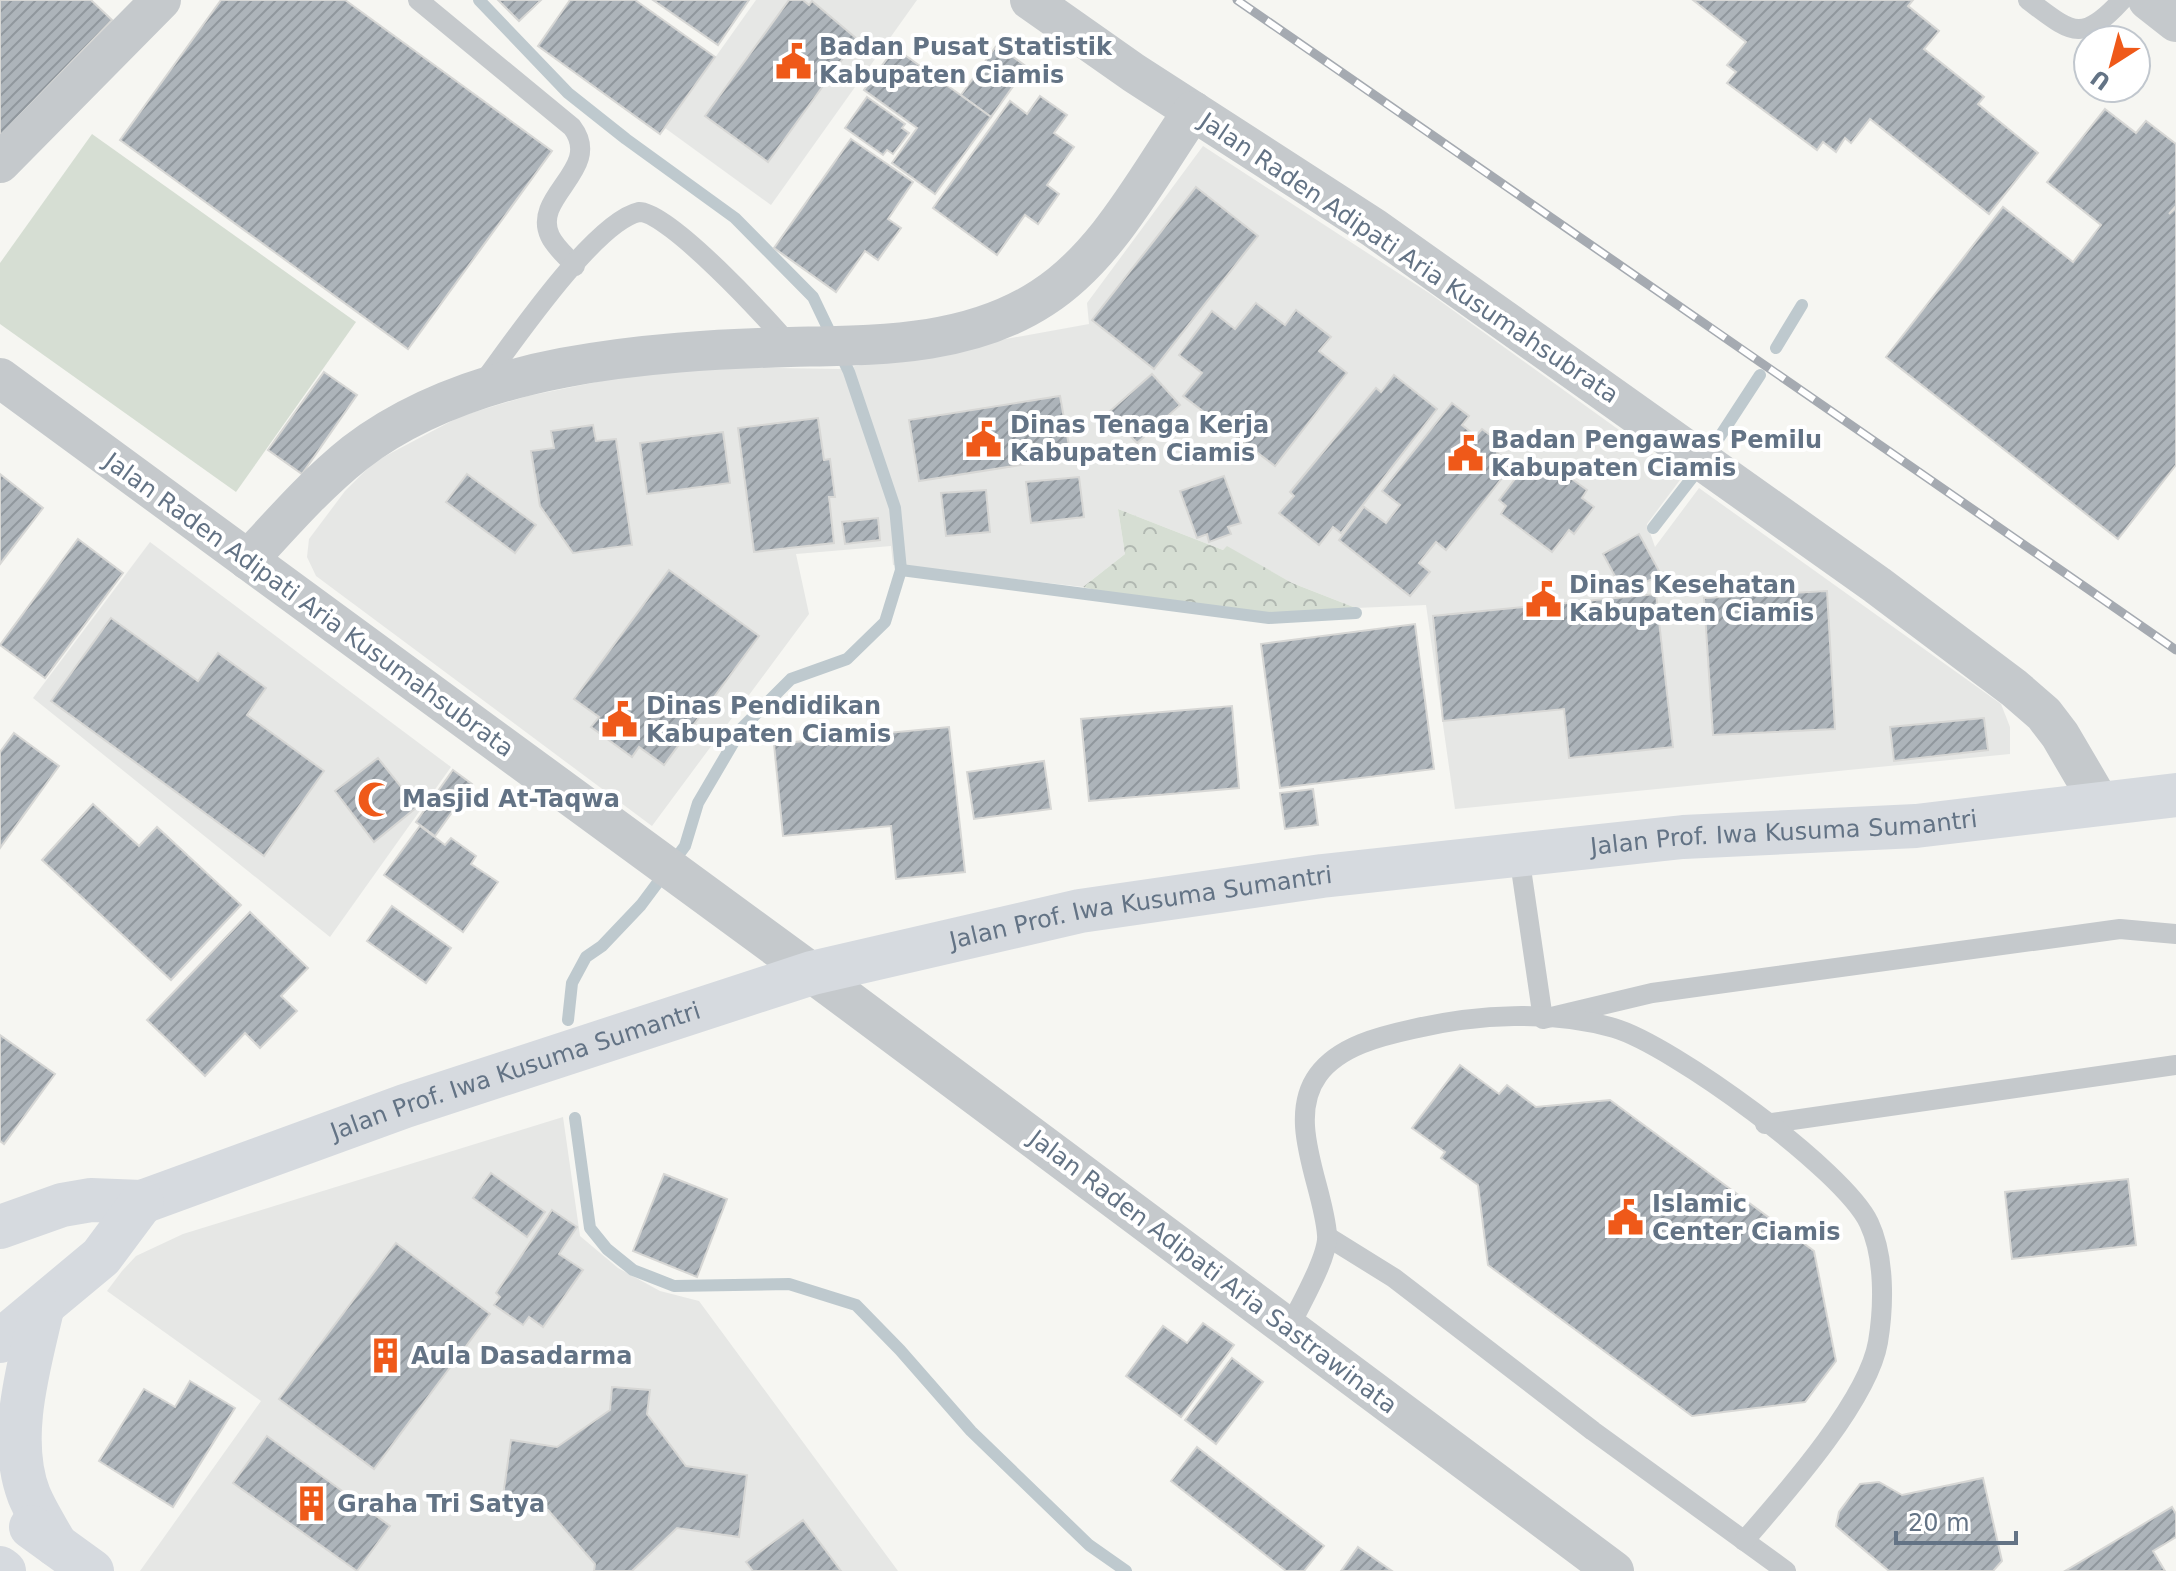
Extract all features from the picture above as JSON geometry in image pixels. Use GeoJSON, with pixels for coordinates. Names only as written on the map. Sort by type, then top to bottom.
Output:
{"type":"FeatureCollection","features":[{"type":"Feature","properties":{"kind":"main road","name":"Jalan Prof. Iwa Kusuma Sumantri"},"geometry":{"type":"LineString","coordinates":[[142,1202],[405,1106],[812,973],[1080,911],[1322,876],[1683,837],[1916,826],[2176,795]]}},
{"type":"Feature","properties":{"kind":"main road"},"geometry":{"type":"LineString","coordinates":[[0,1227],[62,1205],[91,1200],[142,1202]]}},
{"type":"Feature","properties":{"kind":"main road"},"geometry":{"type":"LineString","coordinates":[[0,1341],[101,1257],[142,1202]]}},
{"type":"Feature","properties":{"kind":"main road"},"geometry":{"type":"LineString","coordinates":[[42,1309],[21,1415],[22,1456],[29,1493],[56,1545]]}},
{"type":"Feature","properties":{"kind":"main road"},"geometry":{"type":"LineString","coordinates":[[0,1504],[92,1571]]}},
{"type":"Feature","properties":{"kind":"street"},"geometry":{"type":"LineString","coordinates":[[0,163],[161,0]]}},
{"type":"Feature","properties":{"kind":"street","name":"Jalan Raden Adipati Aria Kusumahsubrata"},"geometry":{"type":"LineString","coordinates":[[1030,0],[1193,111],[1374,228],[1704,462],[2031,702],[2060,735],[2101,805]]}},
{"type":"Feature","properties":{"kind":"street"},"geometry":{"type":"LineString","coordinates":[[2148,0],[2176,22]]}},
{"type":"Feature","properties":{"kind":"street"},"geometry":{"type":"LineString","coordinates":[[248,560],[356,453],[404,423],[479,388],[565,369],[691,351],[821,347],[981,327],[1013,315],[1058,287],[1104,238],[1193,111]]}},
{"type":"Feature","properties":{"kind":"street","name":"Jalan Raden Adipati Aria Kusumahsubrata"},"geometry":{"type":"LineString","coordinates":[[0,378],[812,973]]}},
{"type":"Feature","properties":{"kind":"street","name":"Jalan Raden Adipati Aria Sastrawinata"},"geometry":{"type":"LineString","coordinates":[[812,973],[1614,1571]]}},
{"type":"Feature","properties":{"kind":"lane"},"geometry":{"type":"LineString","coordinates":[[418,0],[572,127],[580,137],[581,154],[550,209],[547,228],[551,238],[575,266]]}},
{"type":"Feature","properties":{"kind":"lane"},"geometry":{"type":"LineString","coordinates":[[2028,0],[2065,27],[2076,29],[2100,24],[2122,0]]}},
{"type":"Feature","properties":{"kind":"lane"},"geometry":{"type":"LineString","coordinates":[[479,388],[575,266],[622,218],[639,212],[652,214],[766,317],[821,347]]}},
{"type":"Feature","properties":{"kind":"lane"},"geometry":{"type":"LineString","coordinates":[[1519,855],[1543,1019]]}},
{"type":"Feature","properties":{"kind":"lane"},"geometry":{"type":"LineString","coordinates":[[1543,1019],[1652,993],[2120,929],[2176,934]]}},
{"type":"Feature","properties":{"kind":"lane"},"geometry":{"type":"LineString","coordinates":[[1289,1328],[1328,1237],[1306,1136],[1305,1112],[1309,1092],[1325,1066],[1373,1040],[1438,1023],[1499,1015],[1592,1023],[1618,1029],[1678,1061],[1816,1163],[1867,1220],[1876,1240],[1881,1276],[1878,1344],[1848,1409],[1744,1541]]}},
{"type":"Feature","properties":{"kind":"lane"},"geometry":{"type":"LineString","coordinates":[[1765,1124],[2176,1065]]}},
{"type":"Feature","properties":{"kind":"lane"},"geometry":{"type":"LineString","coordinates":[[1328,1237],[1394,1278],[1786,1571]]}},
{"type":"Feature","properties":{"kind":"shaded area","name":"Badan Pusat Statistik Kabupaten Ciamis"},"geometry":{"type":"Polygon","coordinates":[[[756,0],[917,0],[771,205],[665,128],[756,0]]]}},
{"type":"Feature","properties":{"kind":"shaded area"},"geometry":{"type":"Polygon","coordinates":[[[1203,146],[1429,293],[1683,476],[1647,524],[1655,547],[1699,488],[2001,704],[2010,727],[2010,754],[1455,809],[1426,605],[1356,608],[1292,583],[1227,547],[1223,550],[1118,509],[1125,554],[1083,587],[893,565],[891,546],[796,554],[809,614],[652,826],[316,576],[307,557],[309,539],[345,491],[374,462],[461,416],[528,396],[631,375],[726,367],[839,369],[1089,324],[1087,303],[1203,146]]]}},
{"type":"Feature","properties":{"kind":"shaded area"},"geometry":{"type":"Polygon","coordinates":[[[150,542],[451,767],[330,937],[33,698],[150,542]]]}},
{"type":"Feature","properties":{"kind":"shaded area"},"geometry":{"type":"Polygon","coordinates":[[[563,1117],[580,1236],[618,1268],[660,1291],[699,1301],[898,1571],[140,1571],[261,1401],[107,1291],[122,1271],[136,1256],[183,1234],[563,1117]]]}},
{"type":"Feature","properties":{"kind":"green space"},"geometry":{"type":"Polygon","coordinates":[[[92,134],[356,322],[236,492],[0,324],[0,263],[92,134]]]}},
{"type":"Feature","properties":{"kind":"green space"},"geometry":{"type":"Polygon","coordinates":[[[1118,509],[1223,550],[1227,546],[1292,583],[1356,608],[1275,615],[1117,595],[1083,587],[1125,554],[1118,509]]]}},
{"type":"Feature","properties":{"kind":"building"},"geometry":{"type":"Polygon","coordinates":[[[0,0],[91,0],[112,20],[0,136],[0,0]]]}},
{"type":"Feature","properties":{"kind":"building"},"geometry":{"type":"Polygon","coordinates":[[[221,0],[345,0],[552,151],[408,349],[120,140],[221,0]]]}},
{"type":"Feature","properties":{"kind":"building"},"geometry":{"type":"Polygon","coordinates":[[[498,0],[541,0],[519,21],[498,0]]]}},
{"type":"Feature","properties":{"kind":"building"},"geometry":{"type":"Polygon","coordinates":[[[570,0],[635,0],[715,57],[660,134],[538,46],[570,0]]]}},
{"type":"Feature","properties":{"kind":"building"},"geometry":{"type":"Polygon","coordinates":[[[653,0],[749,0],[718,45],[653,0]]]}},
{"type":"Feature","properties":{"kind":"building"},"geometry":{"type":"Polygon","coordinates":[[[789,0],[803,0],[809,5],[812,1],[857,39],[768,162],[705,116],[789,0]]]}},
{"type":"Feature","properties":{"kind":"building"},"geometry":{"type":"Polygon","coordinates":[[[1693,0],[1913,0],[1908,6],[1939,31],[1924,49],[1984,97],[1978,104],[2038,153],[1989,214],[1870,119],[1851,143],[1845,138],[1836,152],[1823,142],[1817,150],[1727,83],[1736,72],[1727,65],[1746,42],[1693,0]]]}},
{"type":"Feature","properties":{"kind":"building"},"geometry":{"type":"Polygon","coordinates":[[[997,45],[1027,67],[991,117],[961,95],[997,45]]]}},
{"type":"Feature","properties":{"kind":"building"},"geometry":{"type":"Polygon","coordinates":[[[895,48],[991,117],[935,194],[892,163],[917,128],[864,90],[895,48]]]}},
{"type":"Feature","properties":{"kind":"building"},"geometry":{"type":"Polygon","coordinates":[[[1040,96],[1067,115],[1054,133],[1074,147],[1047,185],[1059,194],[1038,224],[1025,215],[997,255],[933,208],[1010,101],[1027,114],[1040,96]]]}},
{"type":"Feature","properties":{"kind":"building"},"geometry":{"type":"Polygon","coordinates":[[[867,97],[905,124],[902,128],[909,133],[893,154],[887,150],[883,155],[845,128],[867,97]]]}},
{"type":"Feature","properties":{"kind":"building"},"geometry":{"type":"Polygon","coordinates":[[[2105,109],[2136,133],[2146,121],[2176,144],[2176,206],[2169,214],[2176,208],[2176,465],[2118,539],[1886,357],[2003,207],[2073,262],[2101,225],[2047,182],[2105,109]]]}},
{"type":"Feature","properties":{"kind":"building"},"geometry":{"type":"Polygon","coordinates":[[[851,139],[913,182],[888,219],[901,228],[878,260],[865,251],[836,292],[774,248],[851,139]]]}},
{"type":"Feature","properties":{"kind":"building"},"geometry":{"type":"Polygon","coordinates":[[[1196,187],[1258,236],[1154,369],[1092,320],[1196,187]]]}},
{"type":"Feature","properties":{"kind":"building"},"geometry":{"type":"Polygon","coordinates":[[[1256,303],[1285,325],[1296,310],[1331,337],[1319,351],[1347,373],[1275,466],[1183,396],[1202,373],[1179,355],[1212,311],[1235,329],[1256,303]]]}},
{"type":"Feature","properties":{"kind":"building"},"geometry":{"type":"Polygon","coordinates":[[[324,372],[357,395],[302,474],[268,450],[324,372]]]}},
{"type":"Feature","properties":{"kind":"building"},"geometry":{"type":"Polygon","coordinates":[[[1152,374],[1180,405],[1137,443],[1109,412],[1152,374]]]}},
{"type":"Feature","properties":{"kind":"building"},"geometry":{"type":"Polygon","coordinates":[[[1394,375],[1437,409],[1341,533],[1333,527],[1319,545],[1279,513],[1294,496],[1290,492],[1376,388],[1381,392],[1394,375]]]}},
{"type":"Feature","properties":{"kind":"building"},"geometry":{"type":"Polygon","coordinates":[[[1060,396],[1071,457],[919,481],[909,420],[1060,396]]]}},
{"type":"Feature","properties":{"kind":"building"},"geometry":{"type":"Polygon","coordinates":[[[1452,403],[1469,416],[1462,425],[1476,436],[1482,429],[1503,445],[1497,453],[1513,464],[1446,550],[1436,542],[1419,563],[1430,572],[1410,596],[1339,540],[1364,507],[1386,523],[1400,505],[1382,491],[1452,403]]]}},
{"type":"Feature","properties":{"kind":"building"},"geometry":{"type":"Polygon","coordinates":[[[818,418],[824,460],[830,459],[835,497],[829,497],[834,543],[754,552],[738,428],[818,418]]]}},
{"type":"Feature","properties":{"kind":"building"},"geometry":{"type":"Polygon","coordinates":[[[593,425],[596,441],[616,439],[632,545],[573,553],[540,506],[531,451],[554,448],[551,431],[593,425]]]}},
{"type":"Feature","properties":{"kind":"building"},"geometry":{"type":"Polygon","coordinates":[[[723,432],[730,483],[647,494],[640,443],[723,432]]]}},
{"type":"Feature","properties":{"kind":"building"},"geometry":{"type":"Polygon","coordinates":[[[1530,459],[1551,475],[1557,468],[1587,490],[1582,498],[1594,507],[1574,534],[1569,530],[1552,552],[1501,514],[1506,506],[1499,500],[1530,459]]]}},
{"type":"Feature","properties":{"kind":"building"},"geometry":{"type":"Polygon","coordinates":[[[0,474],[43,508],[0,564],[0,474]]]}},
{"type":"Feature","properties":{"kind":"building"},"geometry":{"type":"Polygon","coordinates":[[[467,474],[536,525],[515,553],[446,502],[467,474]]]}},
{"type":"Feature","properties":{"kind":"building"},"geometry":{"type":"Polygon","coordinates":[[[1224,476],[1241,523],[1228,527],[1231,534],[1209,542],[1207,534],[1197,538],[1180,491],[1224,476]]]}},
{"type":"Feature","properties":{"kind":"building"},"geometry":{"type":"Polygon","coordinates":[[[1079,477],[1084,517],[1031,523],[1026,482],[1079,477]]]}},
{"type":"Feature","properties":{"kind":"building"},"geometry":{"type":"Polygon","coordinates":[[[986,490],[990,532],[946,536],[941,493],[986,490]]]}},
{"type":"Feature","properties":{"kind":"building"},"geometry":{"type":"Polygon","coordinates":[[[878,518],[880,540],[845,544],[842,522],[878,518]]]}},
{"type":"Feature","properties":{"kind":"building"},"geometry":{"type":"Polygon","coordinates":[[[1639,534],[1659,571],[1651,575],[1653,579],[1623,591],[1603,554],[1639,534]]]}},
{"type":"Feature","properties":{"kind":"building"},"geometry":{"type":"Polygon","coordinates":[[[78,539],[123,573],[45,678],[0,645],[78,539]]]}},
{"type":"Feature","properties":{"kind":"building"},"geometry":{"type":"Polygon","coordinates":[[[669,570],[759,636],[664,765],[639,747],[632,757],[591,727],[599,717],[574,699],[669,570]]]}},
{"type":"Feature","properties":{"kind":"building"},"geometry":{"type":"Polygon","coordinates":[[[1827,591],[1835,729],[1713,735],[1704,598],[1827,591]]]}},
{"type":"Feature","properties":{"kind":"building"},"geometry":{"type":"Polygon","coordinates":[[[1656,594],[1673,747],[1569,758],[1564,709],[1443,721],[1433,616],[1656,594]]]}},
{"type":"Feature","properties":{"kind":"building"},"geometry":{"type":"Polygon","coordinates":[[[111,618],[198,681],[218,653],[266,688],[247,715],[324,771],[264,856],[51,701],[111,618]]]}},
{"type":"Feature","properties":{"kind":"building"},"geometry":{"type":"Polygon","coordinates":[[[1415,624],[1434,769],[1280,788],[1261,644],[1415,624]]]}},
{"type":"Feature","properties":{"kind":"building"},"geometry":{"type":"Polygon","coordinates":[[[1232,706],[1239,788],[1089,801],[1081,719],[1232,706]]]}},
{"type":"Feature","properties":{"kind":"building"},"geometry":{"type":"Polygon","coordinates":[[[1984,718],[1988,750],[1894,761],[1890,727],[1984,718]]]}},
{"type":"Feature","properties":{"kind":"building"},"geometry":{"type":"Polygon","coordinates":[[[949,727],[965,872],[896,879],[891,826],[783,836],[774,744],[949,727]]]}},
{"type":"Feature","properties":{"kind":"building"},"geometry":{"type":"Polygon","coordinates":[[[14,733],[59,766],[0,848],[0,752],[14,733]]]}},
{"type":"Feature","properties":{"kind":"building","name":"Masjid At-Taqwa"},"geometry":{"type":"Polygon","coordinates":[[[378,758],[417,807],[374,842],[335,791],[378,758]]]}},
{"type":"Feature","properties":{"kind":"building"},"geometry":{"type":"Polygon","coordinates":[[[1044,761],[1051,809],[974,819],[967,772],[1044,761]]]}},
{"type":"Feature","properties":{"kind":"building"},"geometry":{"type":"Polygon","coordinates":[[[453,770],[472,784],[435,836],[416,822],[453,770]]]}},
{"type":"Feature","properties":{"kind":"building"},"geometry":{"type":"Polygon","coordinates":[[[1313,789],[1318,825],[1285,829],[1280,793],[1313,789]]]}},
{"type":"Feature","properties":{"kind":"building"},"geometry":{"type":"Polygon","coordinates":[[[93,804],[139,846],[157,827],[241,905],[171,980],[42,860],[93,804]]]}},
{"type":"Feature","properties":{"kind":"building"},"geometry":{"type":"Polygon","coordinates":[[[420,826],[445,845],[451,838],[476,856],[471,864],[498,882],[463,932],[384,875],[420,826]]]}},
{"type":"Feature","properties":{"kind":"building"},"geometry":{"type":"Polygon","coordinates":[[[392,906],[451,948],[426,983],[367,941],[392,906]]]}},
{"type":"Feature","properties":{"kind":"building"},"geometry":{"type":"Polygon","coordinates":[[[250,912],[308,968],[281,996],[297,1011],[260,1048],[245,1033],[205,1076],[147,1020],[250,912]]]}},
{"type":"Feature","properties":{"kind":"building"},"geometry":{"type":"Polygon","coordinates":[[[0,1035],[55,1074],[4,1144],[0,1141],[0,1035]]]}},
{"type":"Feature","properties":{"kind":"building","name":"Islamic Center Ciamis"},"geometry":{"type":"Polygon","coordinates":[[[1460,1065],[1499,1094],[1507,1085],[1536,1107],[1610,1100],[1814,1251],[1836,1361],[1805,1402],[1692,1416],[1488,1265],[1478,1185],[1441,1158],[1445,1152],[1412,1128],[1460,1065]]]}},
{"type":"Feature","properties":{"kind":"building"},"geometry":{"type":"Polygon","coordinates":[[[491,1173],[545,1212],[527,1237],[473,1198],[491,1173]]]}},
{"type":"Feature","properties":{"kind":"building"},"geometry":{"type":"Polygon","coordinates":[[[664,1174],[727,1199],[697,1277],[633,1251],[664,1174]]]}},
{"type":"Feature","properties":{"kind":"building"},"geometry":{"type":"Polygon","coordinates":[[[2128,1179],[2136,1245],[2012,1259],[2005,1192],[2128,1179]]]}},
{"type":"Feature","properties":{"kind":"building"},"geometry":{"type":"Polygon","coordinates":[[[552,1210],[577,1227],[559,1254],[583,1270],[543,1327],[529,1317],[523,1325],[494,1305],[500,1297],[496,1293],[552,1210]]]}},
{"type":"Feature","properties":{"kind":"building","name":"Aula Dasadarma"},"geometry":{"type":"Polygon","coordinates":[[[396,1243],[490,1314],[374,1469],[279,1399],[396,1243]]]}},
{"type":"Feature","properties":{"kind":"building"},"geometry":{"type":"Polygon","coordinates":[[[1203,1323],[1234,1345],[1181,1417],[1126,1376],[1163,1326],[1187,1343],[1203,1323]]]}},
{"type":"Feature","properties":{"kind":"building"},"geometry":{"type":"Polygon","coordinates":[[[1232,1358],[1263,1382],[1216,1444],[1185,1420],[1232,1358]]]}},
{"type":"Feature","properties":{"kind":"building"},"geometry":{"type":"Polygon","coordinates":[[[190,1381],[235,1408],[173,1507],[99,1461],[144,1389],[175,1407],[190,1381]]]}},
{"type":"Feature","properties":{"kind":"building"},"geometry":{"type":"Polygon","coordinates":[[[612,1387],[650,1390],[647,1414],[686,1466],[747,1475],[739,1537],[677,1528],[632,1571],[594,1571],[595,1564],[548,1510],[502,1503],[511,1440],[557,1447],[610,1410],[612,1387]]]}},
{"type":"Feature","properties":{"kind":"building","name":"Graha Tri Satya"},"geometry":{"type":"Polygon","coordinates":[[[267,1436],[390,1526],[357,1571],[233,1483],[267,1436]]]}},
{"type":"Feature","properties":{"kind":"building"},"geometry":{"type":"Polygon","coordinates":[[[1197,1447],[1324,1546],[1304,1571],[1286,1571],[1171,1481],[1197,1447]]]}},
{"type":"Feature","properties":{"kind":"building"},"geometry":{"type":"Polygon","coordinates":[[[1983,1478],[2002,1561],[1993,1571],[1889,1571],[1836,1526],[1839,1512],[1860,1484],[1879,1482],[1902,1495],[1983,1478]]]}},
{"type":"Feature","properties":{"kind":"building"},"geometry":{"type":"Polygon","coordinates":[[[2172,1507],[2176,1514],[2176,1537],[2153,1551],[2165,1571],[2065,1571],[2172,1507]]]}},
{"type":"Feature","properties":{"kind":"building"},"geometry":{"type":"Polygon","coordinates":[[[803,1520],[841,1571],[753,1571],[746,1562],[803,1520]]]}},
{"type":"Feature","properties":{"kind":"building"},"geometry":{"type":"Polygon","coordinates":[[[1358,1547],[1392,1571],[1341,1571],[1358,1547]]]}},
{"type":"Feature","properties":{"kind":"waterway"},"geometry":{"type":"LineString","coordinates":[[479,0],[568,93],[735,218],[813,297],[849,372],[895,508],[901,570],[885,622],[847,659],[791,679],[742,728],[698,803],[685,846],[641,905],[602,946],[586,957],[572,983],[568,1020]]}},
{"type":"Feature","properties":{"kind":"waterway"},"geometry":{"type":"LineString","coordinates":[[1776,348],[1802,305]]}},
{"type":"Feature","properties":{"kind":"waterway"},"geometry":{"type":"LineString","coordinates":[[1653,528],[1698,470],[1760,375]]}},
{"type":"Feature","properties":{"kind":"waterway"},"geometry":{"type":"LineString","coordinates":[[901,570],[1269,618],[1356,613]]}},
{"type":"Feature","properties":{"kind":"waterway"},"geometry":{"type":"LineString","coordinates":[[575,1118],[590,1228],[607,1249],[633,1270],[674,1286],[789,1284],[856,1305],[971,1431],[1089,1545],[1126,1571]]}},
{"type":"Feature","properties":{"kind":"railway"},"geometry":{"type":"LineString","coordinates":[[1237,0],[2176,650]]}},
{"type":"Feature","properties":{"kind":"place","name":"Badan Pusat Statistik Kabupaten Ciamis"},"geometry":{"type":"Point","coordinates":[793,61]}},
{"type":"Feature","properties":{"kind":"place","name":"Dinas Tenaga Kerja Kabupaten Ciamis"},"geometry":{"type":"Point","coordinates":[984,439]}},
{"type":"Feature","properties":{"kind":"place","name":"Badan Pengawas Pemilu Kabupaten Ciamis"},"geometry":{"type":"Point","coordinates":[1465,454]}},
{"type":"Feature","properties":{"kind":"place","name":"Dinas Kesehatan Kabupaten Ciamis"},"geometry":{"type":"Point","coordinates":[1543,599]}},
{"type":"Feature","properties":{"kind":"place","name":"Dinas Pendidikan Kabupaten Ciamis"},"geometry":{"type":"Point","coordinates":[620,720]}},
{"type":"Feature","properties":{"kind":"place","name":"Masjid At-Taqwa"},"geometry":{"type":"Point","coordinates":[376,799]}},
{"type":"Feature","properties":{"kind":"place","name":"Islamic Center Ciamis"},"geometry":{"type":"Point","coordinates":[1626,1218]}},
{"type":"Feature","properties":{"kind":"place","name":"Aula Dasadarma"},"geometry":{"type":"Point","coordinates":[385,1356]}},
{"type":"Feature","properties":{"kind":"place","name":"Graha Tri Satya"},"geometry":{"type":"Point","coordinates":[311,1504]}}]}
